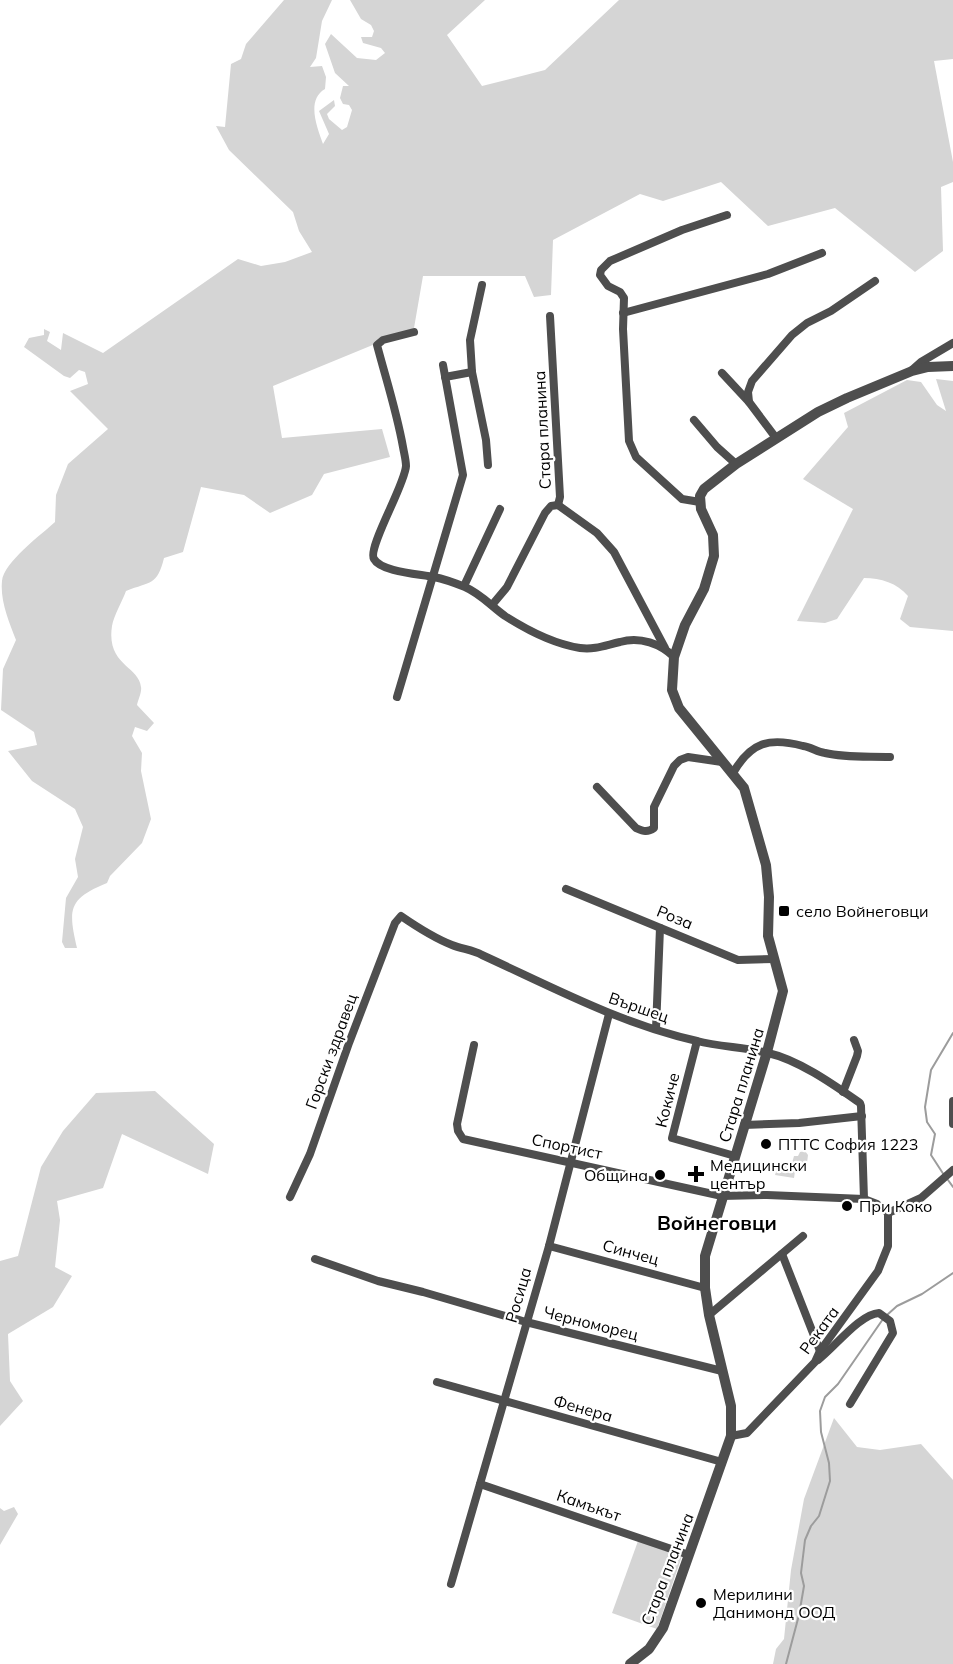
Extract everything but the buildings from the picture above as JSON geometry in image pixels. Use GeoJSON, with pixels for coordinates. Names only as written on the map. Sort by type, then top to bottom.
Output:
{"type":"FeatureCollection","features":[{"type":"Feature","properties":{"kind":"street"},"geometry":{"type":"LineString","coordinates":[[727,216],[652,242],[604,266],[601,270],[602,279],[622,295],[629,441],[634,453],[682,499],[700,502],[704,489],[736,464],[818,412],[912,371],[928,367],[953,366]]}},
{"type":"Feature","properties":{"kind":"street"},"geometry":{"type":"LineString","coordinates":[[623,313],[768,274],[822,254]]}},
{"type":"Feature","properties":{"kind":"street"},"geometry":{"type":"LineString","coordinates":[[749,402],[748,392],[752,381],[792,334],[807,323],[831,311],[874,281]]}},
{"type":"Feature","properties":{"kind":"street"},"geometry":{"type":"LineString","coordinates":[[482,285],[470,340],[472,372],[486,440],[488,465]]}},
{"type":"Feature","properties":{"kind":"street","name":"Стара планина"},"geometry":{"type":"LineString","coordinates":[[550,316],[558,429],[560,496],[558,505],[597,533],[614,552],[665,648]]}},
{"type":"Feature","properties":{"kind":"street"},"geometry":{"type":"LineString","coordinates":[[414,332],[382,340],[377,345],[400,433],[406,466],[390,511],[372,548],[372,557],[376,562],[398,571],[434,577],[464,586],[481,595],[505,616],[562,645],[602,648],[622,641],[642,640],[665,648],[674,657]]}},
{"type":"Feature","properties":{"kind":"street"},"geometry":{"type":"LineString","coordinates":[[912,371],[921,362],[953,343]]}},
{"type":"Feature","properties":{"kind":"street"},"geometry":{"type":"LineString","coordinates":[[397,697],[463,475],[443,365]]}},
{"type":"Feature","properties":{"kind":"street"},"geometry":{"type":"LineString","coordinates":[[445,377],[472,372]]}},
{"type":"Feature","properties":{"kind":"street"},"geometry":{"type":"LineString","coordinates":[[722,373],[749,402],[776,438]]}},
{"type":"Feature","properties":{"kind":"street"},"geometry":{"type":"LineString","coordinates":[[694,420],[717,447],[736,464]]}},
{"type":"Feature","properties":{"kind":"street","name":"Стара планина"},"geometry":{"type":"LineString","coordinates":[[630,1664],[649,1649],[663,1628],[731,1436],[731,1406],[709,1315],[705,1288],[705,1256],[767,1052],[783,991],[768,936],[766,865],[744,788],[679,708],[672,690],[674,657],[685,625],[704,589],[714,556],[713,535],[700,502]]}},
{"type":"Feature","properties":{"kind":"street"},"geometry":{"type":"LineString","coordinates":[[492,605],[507,587],[545,513],[551,506],[558,505]]}},
{"type":"Feature","properties":{"kind":"street"},"geometry":{"type":"LineString","coordinates":[[464,586],[500,509]]}},
{"type":"Feature","properties":{"kind":"street"},"geometry":{"type":"LineString","coordinates":[[733,773],[747,751],[767,743],[781,742],[843,756],[890,757]]}},
{"type":"Feature","properties":{"kind":"street"},"geometry":{"type":"LineString","coordinates":[[597,787],[636,828],[650,831],[654,828],[654,807],[674,766],[680,760],[688,757],[722,762]]}},
{"type":"Feature","properties":{"kind":"street","name":"Роза"},"geometry":{"type":"LineString","coordinates":[[567,889],[738,960],[774,959]]}},
{"type":"Feature","properties":{"kind":"street","name":"Вършец"},"geometry":{"type":"LineString","coordinates":[[401,916],[442,941],[483,955],[609,1014],[697,1041],[767,1052],[792,1061],[860,1102],[862,1116]]}},
{"type":"Feature","properties":{"kind":"street","name":"Горски здравец"},"geometry":{"type":"LineString","coordinates":[[290,1197],[310,1154],[358,1017],[395,923],[401,916]]}},
{"type":"Feature","properties":{"kind":"street"},"geometry":{"type":"LineString","coordinates":[[656,1029],[660,928]]}},
{"type":"Feature","properties":{"kind":"street","name":"Росица"},"geometry":{"type":"LineString","coordinates":[[451,1584],[549,1246],[609,1014]]}},
{"type":"Feature","properties":{"kind":"street"},"geometry":{"type":"LineString","coordinates":[[843,1092],[857,1056],[858,1051],[854,1040]]}},
{"type":"Feature","properties":{"kind":"street","name":"Кокиче"},"geometry":{"type":"LineString","coordinates":[[697,1041],[672,1138],[735,1156]]}},
{"type":"Feature","properties":{"kind":"street","name":"Спортист"},"geometry":{"type":"LineString","coordinates":[[474,1045],[457,1124],[459,1134],[463,1139],[722,1196],[767,1195],[864,1199],[877,1204],[888,1213]]}},
{"type":"Feature","properties":{"kind":"street"},"geometry":{"type":"LineString","coordinates":[[953,1101],[953,1124]]}},
{"type":"Feature","properties":{"kind":"street"},"geometry":{"type":"LineString","coordinates":[[744,1125],[799,1123],[862,1116],[864,1199]]}},
{"type":"Feature","properties":{"kind":"street"},"geometry":{"type":"LineString","coordinates":[[888,1213],[921,1198],[948,1174]]}},
{"type":"Feature","properties":{"kind":"street","name":"Реката"},"geometry":{"type":"LineString","coordinates":[[731,1436],[747,1433],[815,1362],[820,1351],[878,1271],[888,1246],[888,1213]]}},
{"type":"Feature","properties":{"kind":"street"},"geometry":{"type":"LineString","coordinates":[[709,1315],[803,1236]]}},
{"type":"Feature","properties":{"kind":"street","name":"Синчец"},"geometry":{"type":"LineString","coordinates":[[549,1246],[705,1288]]}},
{"type":"Feature","properties":{"kind":"street"},"geometry":{"type":"LineString","coordinates":[[782,1254],[820,1351]]}},
{"type":"Feature","properties":{"kind":"street","name":"Черноморец"},"geometry":{"type":"LineString","coordinates":[[315,1259],[378,1281],[525,1323],[722,1371]]}},
{"type":"Feature","properties":{"kind":"street"},"geometry":{"type":"LineString","coordinates":[[815,1362],[867,1315],[879,1313],[887,1318],[893,1333],[850,1404]]}},
{"type":"Feature","properties":{"kind":"street","name":"Фенера"},"geometry":{"type":"LineString","coordinates":[[437,1382],[722,1462]]}},
{"type":"Feature","properties":{"kind":"street","name":"Камъкът"},"geometry":{"type":"LineString","coordinates":[[480,1484],[689,1555]]}},
{"type":"Feature","properties":{"kind":"shaded area"},"geometry":{"type":"Polygon","coordinates":[[[284,0],[332,0],[322,21],[316,58],[310,67],[322,66],[326,77],[325,89],[319,94],[314,107],[323,144],[329,134],[319,111],[334,100],[335,106],[327,114],[329,119],[342,130],[347,127],[352,110],[349,105],[343,104],[340,98],[343,86],[349,86],[335,73],[325,44],[331,34],[357,58],[376,60],[385,53],[381,48],[363,43],[361,37],[372,37],[374,31],[371,25],[361,19],[350,0],[485,0],[447,35],[482,86],[545,70],[619,0],[953,0],[953,59],[934,61],[953,162],[953,182],[941,187],[943,251],[915,272],[835,208],[768,226],[721,182],[663,201],[640,194],[553,240],[551,295],[534,297],[525,276],[423,276],[414,328],[273,386],[282,438],[382,429],[390,457],[324,474],[312,495],[270,513],[244,495],[201,487],[183,552],[164,558],[159,574],[152,581],[126,591],[113,622],[111,639],[118,657],[139,680],[141,689],[137,705],[154,723],[147,731],[135,727],[132,736],[142,753],[141,771],[151,819],[142,843],[110,876],[107,883],[78,900],[72,915],[77,948],[65,948],[62,942],[66,898],[78,877],[75,859],[83,827],[75,809],[32,781],[8,751],[37,745],[34,732],[1,710],[3,669],[16,640],[4,604],[2,581],[16,557],[55,522],[56,495],[68,464],[108,429],[70,391],[88,384],[85,372],[79,370],[70,378],[64,376],[24,347],[29,338],[44,335],[44,329],[50,332],[47,341],[61,350],[63,333],[103,353],[238,259],[261,266],[285,262],[312,252],[299,231],[293,212],[229,150],[216,126],[225,127],[231,64],[241,59],[246,44],[284,0]]]}},
{"type":"Feature","properties":{"kind":"shaded area"},"geometry":{"type":"Polygon","coordinates":[[[936,379],[953,381],[953,631],[910,627],[900,619],[908,596],[904,591],[882,580],[870,578],[864,578],[837,619],[825,623],[797,621],[853,509],[803,479],[848,427],[844,413],[907,380],[921,382],[937,405],[946,411],[936,379]]]}},
{"type":"Feature","properties":{"kind":"shaded area"},"geometry":{"type":"Polygon","coordinates":[[[155,1091],[214,1144],[208,1174],[122,1134],[103,1188],[57,1201],[60,1220],[55,1267],[72,1276],[53,1307],[8,1334],[10,1381],[23,1401],[0,1426],[0,1261],[18,1256],[41,1167],[63,1131],[96,1093],[155,1091]]]}},
{"type":"Feature","properties":{"kind":"shaded area"},"geometry":{"type":"Polygon","coordinates":[[[805,1151],[808,1155],[807,1163],[796,1164],[794,1178],[775,1175],[779,1162],[792,1163],[794,1156],[805,1151]]]}},
{"type":"Feature","properties":{"kind":"shaded area"},"geometry":{"type":"Polygon","coordinates":[[[834,1418],[857,1447],[880,1450],[921,1444],[953,1480],[953,1664],[773,1664],[776,1649],[784,1639],[791,1570],[804,1499],[834,1418]]]}},
{"type":"Feature","properties":{"kind":"shaded area"},"geometry":{"type":"Polygon","coordinates":[[[14,1507],[18,1514],[0,1545],[0,1508],[4,1511],[14,1507]]]}},
{"type":"Feature","properties":{"kind":"shaded area"},"geometry":{"type":"Polygon","coordinates":[[[638,1541],[682,1556],[657,1629],[612,1613],[638,1541]]]}},
{"type":"Feature","properties":{"kind":"waterway"},"geometry":{"type":"LineString","coordinates":[[944,1175],[931,1155],[935,1134],[927,1122],[925,1107],[931,1070],[953,1033]]}},
{"type":"Feature","properties":{"kind":"waterway"},"geometry":{"type":"LineString","coordinates":[[948,1180],[953,1187]]}},
{"type":"Feature","properties":{"kind":"waterway"},"geometry":{"type":"LineString","coordinates":[[887,1315],[897,1306],[922,1294],[953,1273]]}},
{"type":"Feature","properties":{"kind":"waterway"},"geometry":{"type":"LineString","coordinates":[[786,1664],[804,1586],[801,1573],[805,1540],[811,1526],[819,1516],[830,1481],[829,1463],[821,1432],[820,1411],[825,1397],[838,1384],[883,1319]]}},
{"type":"Feature","properties":{"kind":"place","name":"село Войнеговци"},"geometry":{"type":"Point","coordinates":[784,911]}},
{"type":"Feature","properties":{"kind":"place","name":"ПТТС София 1223"},"geometry":{"type":"Point","coordinates":[766,1144]}},
{"type":"Feature","properties":{"kind":"place","name":"Медицински център"},"geometry":{"type":"Point","coordinates":[696,1174]}},
{"type":"Feature","properties":{"kind":"place","name":"Община"},"geometry":{"type":"Point","coordinates":[660,1175]}},
{"type":"Feature","properties":{"kind":"place","name":"При Коко"},"geometry":{"type":"Point","coordinates":[847,1206]}},
{"type":"Feature","properties":{"kind":"place","name":"Мерилини Данимонд ООД"},"geometry":{"type":"Point","coordinates":[701,1603]}},
{"type":"Feature","properties":{"kind":"district","name":"Войнеговци"},"geometry":{"type":"Point","coordinates":[717,1222]}}]}
